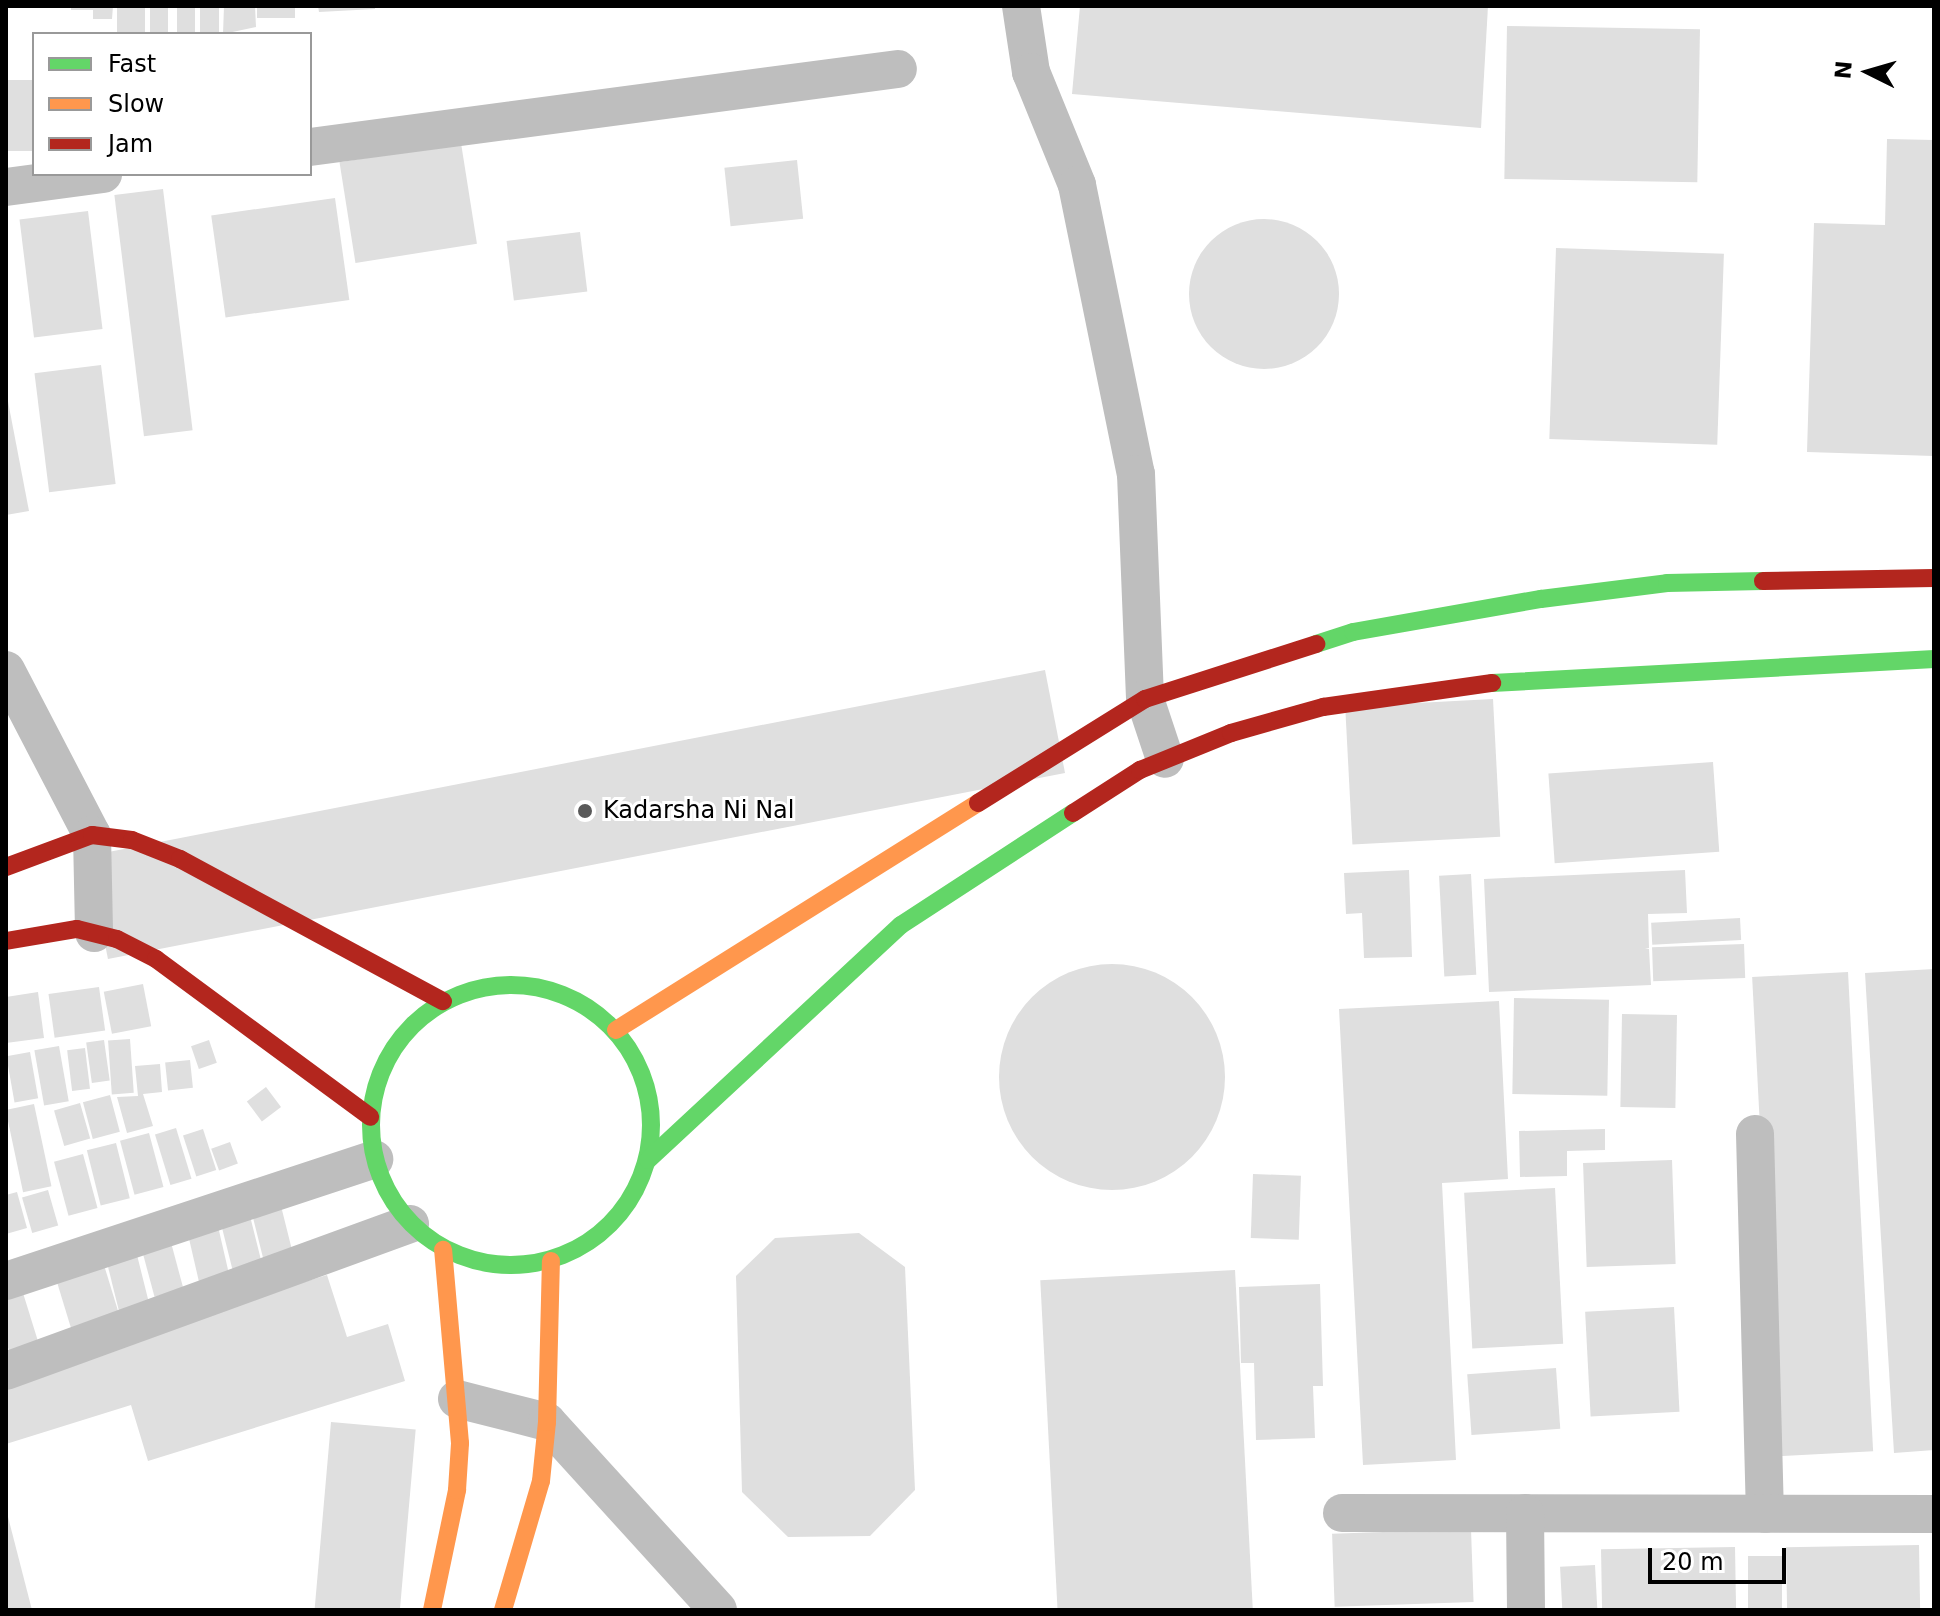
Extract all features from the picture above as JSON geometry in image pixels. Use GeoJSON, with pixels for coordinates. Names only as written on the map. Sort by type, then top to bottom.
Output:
{"type":"FeatureCollection","features":[{"type":"Feature","properties":{"kind":"street"},"geometry":{"type":"LineString","coordinates":[[1021,6],[1031,72],[1077,185],[1136,474],[1145,699],[1165,759]]}},
{"type":"Feature","properties":{"kind":"street"},"geometry":{"type":"LineString","coordinates":[[312,147],[898,69]]}},
{"type":"Feature","properties":{"kind":"street"},"geometry":{"type":"LineString","coordinates":[[6,187],[88,176]]}},
{"type":"Feature","properties":{"kind":"street"},"geometry":{"type":"LineString","coordinates":[[616,1030],[1145,699],[1353,632],[1541,599],[1667,583],[1934,578]]}},
{"type":"Feature","properties":{"kind":"street"},"geometry":{"type":"LineString","coordinates":[[648,1160],[901,925],[1140,770],[1231,733],[1323,707],[1495,683],[1934,659]]}},
{"type":"Feature","properties":{"kind":"street"},"geometry":{"type":"LineString","coordinates":[[6,670],[92,835],[94,933]]}},
{"type":"Feature","properties":{"kind":"street"},"geometry":{"type":"LineString","coordinates":[[6,867],[92,835],[132,840],[180,859],[443,1001]]}},
{"type":"Feature","properties":{"kind":"street"},"geometry":{"type":"LineString","coordinates":[[6,941],[77,929],[117,939],[156,959],[370,1117]]}},
{"type":"Feature","properties":{"kind":"street"},"geometry":{"type":"LineString","coordinates":[[487,985],[534,985],[578,1001],[616,1030],[641,1069],[652,1114],[648,1160],[635,1194],[613,1223],[585,1246],[551,1261],[515,1267],[479,1263],[443,1250],[400,1212],[374,1159],[370,1117],[377,1082],[392,1050],[414,1022],[443,1001],[487,985]]}},
{"type":"Feature","properties":{"kind":"street"},"geometry":{"type":"LineString","coordinates":[[1755,1134],[1765,1514]]}},
{"type":"Feature","properties":{"kind":"street"},"geometry":{"type":"LineString","coordinates":[[6,1281],[374,1159]]}},
{"type":"Feature","properties":{"kind":"street"},"geometry":{"type":"LineString","coordinates":[[6,1371],[410,1224]]}},
{"type":"Feature","properties":{"kind":"street"},"geometry":{"type":"LineString","coordinates":[[432,1610],[457,1490],[460,1443],[443,1250]]}},
{"type":"Feature","properties":{"kind":"street"},"geometry":{"type":"LineString","coordinates":[[503,1610],[541,1481],[547,1422],[551,1261]]}},
{"type":"Feature","properties":{"kind":"street"},"geometry":{"type":"LineString","coordinates":[[457,1399],[547,1422],[718,1610]]}},
{"type":"Feature","properties":{"kind":"street"},"geometry":{"type":"LineString","coordinates":[[1342,1513],[1934,1514]]}},
{"type":"Feature","properties":{"kind":"street"},"geometry":{"type":"LineString","coordinates":[[1525,1513],[1526,1610]]}},
{"type":"Feature","properties":{"kind":"building"},"geometry":{"type":"Polygon","coordinates":[[[71,6],[113,6],[112,19],[93,19],[93,10],[71,10],[71,6]]]}},
{"type":"Feature","properties":{"kind":"building"},"geometry":{"type":"Polygon","coordinates":[[[117,6],[145,6],[145,32],[117,32],[117,6]]]}},
{"type":"Feature","properties":{"kind":"building"},"geometry":{"type":"Polygon","coordinates":[[[150,6],[168,6],[168,32],[150,32],[150,6]]]}},
{"type":"Feature","properties":{"kind":"building"},"geometry":{"type":"Polygon","coordinates":[[[177,6],[195,6],[195,32],[177,32],[177,6]]]}},
{"type":"Feature","properties":{"kind":"building"},"geometry":{"type":"Polygon","coordinates":[[[200,6],[219,6],[219,32],[200,32],[200,6]]]}},
{"type":"Feature","properties":{"kind":"building"},"geometry":{"type":"Polygon","coordinates":[[[224,6],[255,6],[256,27],[223,32],[224,6]]]}},
{"type":"Feature","properties":{"kind":"building"},"geometry":{"type":"Polygon","coordinates":[[[257,6],[295,6],[295,18],[257,18],[257,6]]]}},
{"type":"Feature","properties":{"kind":"building"},"geometry":{"type":"Polygon","coordinates":[[[318,6],[375,6],[375,9],[319,12],[318,6]]]}},
{"type":"Feature","properties":{"kind":"building"},"geometry":{"type":"Polygon","coordinates":[[[1080,6],[1488,6],[1481,128],[1072,94],[1080,6]]]}},
{"type":"Feature","properties":{"kind":"building"},"geometry":{"type":"Polygon","coordinates":[[[1507,26],[1700,29],[1697,182],[1504,179],[1507,26]]]}},
{"type":"Feature","properties":{"kind":"building"},"geometry":{"type":"Polygon","coordinates":[[[6,80],[32,80],[32,151],[6,151],[6,80]]]}},
{"type":"Feature","properties":{"kind":"building"},"geometry":{"type":"Polygon","coordinates":[[[1887,139],[1934,140],[1934,456],[1807,452],[1814,223],[1885,225],[1887,139]]]}},
{"type":"Feature","properties":{"kind":"building"},"geometry":{"type":"Polygon","coordinates":[[[461,143],[477,244],[355,263],[340,162],[461,143]]]}},
{"type":"Feature","properties":{"kind":"building"},"geometry":{"type":"Polygon","coordinates":[[[797,160],[803,219],[731,226],[724,168],[797,160]]]}},
{"type":"Feature","properties":{"kind":"building"},"geometry":{"type":"Polygon","coordinates":[[[163,189],[193,430],[144,436],[114,195],[163,189]]]}},
{"type":"Feature","properties":{"kind":"building"},"geometry":{"type":"Polygon","coordinates":[[[335,198],[349,300],[226,317],[211,215],[335,198]]]}},
{"type":"Feature","properties":{"kind":"building"},"geometry":{"type":"Polygon","coordinates":[[[88,211],[103,329],[34,338],[20,219],[88,211]]]}},
{"type":"Feature","properties":{"kind":"building"},"geometry":{"type":"Polygon","coordinates":[[[1264,219],[1293,224],[1317,241],[1334,265],[1339,294],[1334,323],[1317,347],[1293,364],[1264,369],[1235,364],[1211,347],[1194,323],[1189,294],[1194,265],[1211,241],[1235,224],[1264,219]]]}},
{"type":"Feature","properties":{"kind":"building"},"geometry":{"type":"Polygon","coordinates":[[[580,232],[587,292],[514,301],[507,241],[580,232]]]}},
{"type":"Feature","properties":{"kind":"building"},"geometry":{"type":"Polygon","coordinates":[[[1556,248],[1724,254],[1717,445],[1549,439],[1556,248]]]}},
{"type":"Feature","properties":{"kind":"building"},"geometry":{"type":"Polygon","coordinates":[[[101,365],[116,484],[49,492],[34,373],[101,365]]]}},
{"type":"Feature","properties":{"kind":"building"},"geometry":{"type":"Polygon","coordinates":[[[6,391],[29,511],[6,515],[6,391]]]}},
{"type":"Feature","properties":{"kind":"building"},"geometry":{"type":"Polygon","coordinates":[[[1045,670],[1065,773],[108,959],[88,856],[1045,670]]]}},
{"type":"Feature","properties":{"kind":"building"},"geometry":{"type":"Polygon","coordinates":[[[1493,699],[1500,837],[1352,845],[1345,707],[1493,699]]]}},
{"type":"Feature","properties":{"kind":"building"},"geometry":{"type":"Polygon","coordinates":[[[1713,762],[1719,852],[1555,863],[1548,774],[1713,762]]]}},
{"type":"Feature","properties":{"kind":"building"},"geometry":{"type":"Polygon","coordinates":[[[1409,870],[1412,957],[1364,958],[1362,913],[1346,914],[1344,873],[1409,870]]]}},
{"type":"Feature","properties":{"kind":"building"},"geometry":{"type":"Polygon","coordinates":[[[1685,870],[1687,913],[1648,914],[1649,948],[1645,949],[1649,949],[1651,985],[1489,992],[1484,879],[1685,870]]]}},
{"type":"Feature","properties":{"kind":"building"},"geometry":{"type":"Polygon","coordinates":[[[1471,874],[1476,975],[1444,977],[1439,876],[1471,874]]]}},
{"type":"Feature","properties":{"kind":"building"},"geometry":{"type":"Polygon","coordinates":[[[1740,918],[1741,940],[1652,945],[1651,923],[1740,918]]]}},
{"type":"Feature","properties":{"kind":"building"},"geometry":{"type":"Polygon","coordinates":[[[1744,944],[1745,978],[1653,981],[1652,947],[1744,944]]]}},
{"type":"Feature","properties":{"kind":"building"},"geometry":{"type":"Polygon","coordinates":[[[1112,964],[1155,973],[1175,983],[1192,997],[1206,1014],[1216,1034],[1225,1077],[1216,1120],[1206,1140],[1192,1157],[1175,1171],[1155,1181],[1112,1190],[1069,1181],[1049,1171],[1032,1157],[1018,1140],[1008,1120],[999,1077],[1008,1034],[1018,1014],[1032,997],[1049,983],[1069,973],[1112,964]]]}},
{"type":"Feature","properties":{"kind":"building"},"geometry":{"type":"Polygon","coordinates":[[[1934,969],[1934,1450],[1894,1453],[1865,973],[1934,969]]]}},
{"type":"Feature","properties":{"kind":"building"},"geometry":{"type":"Polygon","coordinates":[[[1848,972],[1873,1451],[1777,1456],[1752,977],[1848,972]]]}},
{"type":"Feature","properties":{"kind":"building"},"geometry":{"type":"Polygon","coordinates":[[[143,984],[151,1026],[112,1034],[104,992],[143,984]]]}},
{"type":"Feature","properties":{"kind":"building"},"geometry":{"type":"Polygon","coordinates":[[[99,987],[105,1031],[55,1038],[48,994],[99,987]]]}},
{"type":"Feature","properties":{"kind":"building"},"geometry":{"type":"Polygon","coordinates":[[[38,992],[44,1038],[6,1043],[6,997],[38,992]]]}},
{"type":"Feature","properties":{"kind":"building"},"geometry":{"type":"Polygon","coordinates":[[[1514,998],[1609,1000],[1607,1096],[1512,1094],[1514,998]]]}},
{"type":"Feature","properties":{"kind":"building"},"geometry":{"type":"Polygon","coordinates":[[[1499,1001],[1508,1179],[1442,1183],[1456,1460],[1363,1465],[1339,1009],[1499,1001]]]}},
{"type":"Feature","properties":{"kind":"building"},"geometry":{"type":"Polygon","coordinates":[[[1622,1014],[1677,1015],[1675,1108],[1620,1107],[1622,1014]]]}},
{"type":"Feature","properties":{"kind":"building"},"geometry":{"type":"Polygon","coordinates":[[[130,1039],[134,1093],[112,1094],[108,1041],[130,1039]]]}},
{"type":"Feature","properties":{"kind":"building"},"geometry":{"type":"Polygon","coordinates":[[[104,1040],[110,1081],[92,1083],[86,1043],[104,1040]]]}},
{"type":"Feature","properties":{"kind":"building"},"geometry":{"type":"Polygon","coordinates":[[[209,1040],[217,1063],[199,1069],[191,1046],[209,1040]]]}},
{"type":"Feature","properties":{"kind":"building"},"geometry":{"type":"Polygon","coordinates":[[[59,1046],[69,1101],[44,1105],[34,1050],[59,1046]]]}},
{"type":"Feature","properties":{"kind":"building"},"geometry":{"type":"Polygon","coordinates":[[[85,1048],[90,1089],[72,1091],[67,1050],[85,1048]]]}},
{"type":"Feature","properties":{"kind":"building"},"geometry":{"type":"Polygon","coordinates":[[[30,1052],[38,1098],[15,1102],[6,1056],[30,1052]]]}},
{"type":"Feature","properties":{"kind":"building"},"geometry":{"type":"Polygon","coordinates":[[[190,1060],[193,1088],[168,1090],[165,1063],[190,1060]]]}},
{"type":"Feature","properties":{"kind":"building"},"geometry":{"type":"Polygon","coordinates":[[[160,1064],[162,1092],[143,1094],[153,1126],[127,1133],[117,1097],[138,1096],[135,1066],[160,1064]]]}},
{"type":"Feature","properties":{"kind":"building"},"geometry":{"type":"Polygon","coordinates":[[[266,1087],[281,1107],[262,1121],[247,1101],[266,1087]]]}},
{"type":"Feature","properties":{"kind":"building"},"geometry":{"type":"Polygon","coordinates":[[[110,1095],[120,1132],[93,1139],[83,1102],[110,1095]]]}},
{"type":"Feature","properties":{"kind":"building"},"geometry":{"type":"Polygon","coordinates":[[[80,1103],[90,1139],[64,1146],[54,1110],[80,1103]]]}},
{"type":"Feature","properties":{"kind":"building"},"geometry":{"type":"Polygon","coordinates":[[[34,1104],[51,1186],[23,1192],[6,1110],[34,1104]]]}},
{"type":"Feature","properties":{"kind":"building"},"geometry":{"type":"Polygon","coordinates":[[[176,1128],[191,1179],[170,1185],[155,1134],[176,1128]]]}},
{"type":"Feature","properties":{"kind":"building"},"geometry":{"type":"Polygon","coordinates":[[[203,1129],[216,1170],[196,1176],[183,1135],[203,1129]]]}},
{"type":"Feature","properties":{"kind":"building"},"geometry":{"type":"Polygon","coordinates":[[[1605,1129],[1605,1150],[1567,1151],[1567,1176],[1520,1177],[1519,1131],[1605,1129]]]}},
{"type":"Feature","properties":{"kind":"building"},"geometry":{"type":"Polygon","coordinates":[[[149,1133],[163,1187],[135,1195],[120,1141],[149,1133]]]}},
{"type":"Feature","properties":{"kind":"building"},"geometry":{"type":"Polygon","coordinates":[[[230,1142],[238,1164],[219,1170],[211,1149],[230,1142]]]}},
{"type":"Feature","properties":{"kind":"building"},"geometry":{"type":"Polygon","coordinates":[[[116,1143],[130,1198],[101,1206],[87,1150],[116,1143]]]}},
{"type":"Feature","properties":{"kind":"building"},"geometry":{"type":"Polygon","coordinates":[[[83,1154],[97,1208],[69,1216],[54,1162],[83,1154]]]}},
{"type":"Feature","properties":{"kind":"building"},"geometry":{"type":"Polygon","coordinates":[[[1672,1160],[1676,1264],[1587,1267],[1583,1163],[1672,1160]]]}},
{"type":"Feature","properties":{"kind":"building"},"geometry":{"type":"Polygon","coordinates":[[[1253,1174],[1301,1176],[1299,1240],[1251,1238],[1253,1174]]]}},
{"type":"Feature","properties":{"kind":"building"},"geometry":{"type":"Polygon","coordinates":[[[1555,1188],[1563,1344],[1472,1349],[1464,1193],[1555,1188]]]}},
{"type":"Feature","properties":{"kind":"building"},"geometry":{"type":"Polygon","coordinates":[[[48,1190],[58,1226],[32,1233],[22,1197],[48,1190]]]}},
{"type":"Feature","properties":{"kind":"building"},"geometry":{"type":"Polygon","coordinates":[[[17,1192],[27,1228],[6,1234],[6,1195],[17,1192]]]}},
{"type":"Feature","properties":{"kind":"building"},"geometry":{"type":"Polygon","coordinates":[[[279,1198],[293,1253],[264,1261],[250,1205],[279,1198]]]}},
{"type":"Feature","properties":{"kind":"building"},"geometry":{"type":"Polygon","coordinates":[[[248,1208],[262,1263],[233,1271],[219,1215],[248,1208]]]}},
{"type":"Feature","properties":{"kind":"building"},"geometry":{"type":"Polygon","coordinates":[[[217,1222],[230,1278],[200,1285],[187,1229],[217,1222]]]}},
{"type":"Feature","properties":{"kind":"building"},"geometry":{"type":"Polygon","coordinates":[[[859,1233],[905,1267],[915,1490],[870,1536],[788,1537],[742,1492],[736,1276],[775,1238],[859,1233]]]}},
{"type":"Feature","properties":{"kind":"building"},"geometry":{"type":"Polygon","coordinates":[[[169,1235],[183,1289],[155,1297],[140,1243],[169,1235]]]}},
{"type":"Feature","properties":{"kind":"building"},"geometry":{"type":"Polygon","coordinates":[[[136,1251],[150,1305],[119,1313],[106,1258],[136,1251]]]}},
{"type":"Feature","properties":{"kind":"building"},"geometry":{"type":"Polygon","coordinates":[[[104,1265],[122,1323],[74,1338],[56,1280],[104,1265]]]}},
{"type":"Feature","properties":{"kind":"building"},"geometry":{"type":"Polygon","coordinates":[[[1235,1270],[1253,1610],[1058,1610],[1040,1280],[1235,1270]]]}},
{"type":"Feature","properties":{"kind":"building"},"geometry":{"type":"Polygon","coordinates":[[[327,1275],[347,1337],[388,1324],[405,1381],[148,1461],[131,1405],[6,1444],[6,1374],[327,1275]]]}},
{"type":"Feature","properties":{"kind":"building"},"geometry":{"type":"Polygon","coordinates":[[[19,1280],[41,1351],[12,1360],[6,1341],[6,1284],[19,1280]]]}},
{"type":"Feature","properties":{"kind":"building"},"geometry":{"type":"Polygon","coordinates":[[[1320,1284],[1323,1386],[1313,1386],[1315,1438],[1256,1440],[1254,1363],[1241,1363],[1239,1287],[1320,1284]]]}},
{"type":"Feature","properties":{"kind":"building"},"geometry":{"type":"Polygon","coordinates":[[[1674,1307],[1679,1412],[1591,1417],[1585,1312],[1674,1307]]]}},
{"type":"Feature","properties":{"kind":"building"},"geometry":{"type":"Polygon","coordinates":[[[1556,1368],[1560,1429],[1471,1435],[1467,1374],[1556,1368]]]}},
{"type":"Feature","properties":{"kind":"building"},"geometry":{"type":"Polygon","coordinates":[[[331,1422],[416,1429],[400,1610],[315,1610],[331,1422]]]}},
{"type":"Feature","properties":{"kind":"building"},"geometry":{"type":"Polygon","coordinates":[[[7,1513],[32,1610],[6,1610],[7,1513]]]}},
{"type":"Feature","properties":{"kind":"building"},"geometry":{"type":"Polygon","coordinates":[[[1471,1529],[1474,1602],[1335,1607],[1332,1534],[1471,1529]]]}},
{"type":"Feature","properties":{"kind":"building"},"geometry":{"type":"Polygon","coordinates":[[[1919,1545],[1920,1610],[1787,1610],[1786,1547],[1919,1545]]]}},
{"type":"Feature","properties":{"kind":"building"},"geometry":{"type":"Polygon","coordinates":[[[1735,1547],[1736,1610],[1602,1610],[1601,1549],[1735,1547]]]}},
{"type":"Feature","properties":{"kind":"building"},"geometry":{"type":"Polygon","coordinates":[[[1748,1556],[1782,1556],[1782,1610],[1748,1610],[1748,1556]]]}},
{"type":"Feature","properties":{"kind":"building"},"geometry":{"type":"Polygon","coordinates":[[[1595,1565],[1597,1610],[1562,1610],[1560,1567],[1595,1565]]]}},
{"type":"Feature","properties":{"kind":"traffic: fast"},"geometry":{"type":"LineString","coordinates":[[1316,644],[1353,632],[1541,599],[1667,583],[1763,581]]}},
{"type":"Feature","properties":{"kind":"traffic: fast"},"geometry":{"type":"LineString","coordinates":[[1492,683],[1934,659]]}},
{"type":"Feature","properties":{"kind":"traffic: fast"},"geometry":{"type":"LineString","coordinates":[[648,1160],[901,925],[1073,813]]}},
{"type":"Feature","properties":{"kind":"traffic: fast"},"geometry":{"type":"LineString","coordinates":[[497,985],[525,985],[577,1001],[600,1016],[620,1036],[641,1071],[649,1098],[651,1125],[649,1152],[641,1179],[620,1214],[600,1234],[577,1249],[552,1259],[525,1265],[497,1265],[445,1249],[422,1234],[402,1214],[387,1191],[377,1166],[371,1139],[371,1111],[387,1059],[402,1036],[422,1016],[445,1001],[470,991],[497,985]]}},
{"type":"Feature","properties":{"kind":"traffic: slow"},"geometry":{"type":"LineString","coordinates":[[616,1030],[978,803]]}},
{"type":"Feature","properties":{"kind":"traffic: slow"},"geometry":{"type":"LineString","coordinates":[[432,1610],[457,1490],[460,1443],[443,1250]]}},
{"type":"Feature","properties":{"kind":"traffic: slow"},"geometry":{"type":"LineString","coordinates":[[503,1610],[541,1481],[547,1422],[551,1261]]}},
{"type":"Feature","properties":{"kind":"traffic: jam"},"geometry":{"type":"LineString","coordinates":[[1763,581],[1934,578]]}},
{"type":"Feature","properties":{"kind":"traffic: jam"},"geometry":{"type":"LineString","coordinates":[[978,803],[1145,699],[1316,644]]}},
{"type":"Feature","properties":{"kind":"traffic: jam"},"geometry":{"type":"LineString","coordinates":[[1073,813],[1140,770],[1231,733],[1323,707],[1492,683]]}},
{"type":"Feature","properties":{"kind":"traffic: jam"},"geometry":{"type":"LineString","coordinates":[[6,867],[92,835],[132,840],[180,859],[443,1001]]}},
{"type":"Feature","properties":{"kind":"traffic: jam"},"geometry":{"type":"LineString","coordinates":[[6,941],[77,929],[117,939],[156,959],[370,1117]]}},
{"type":"Feature","properties":{"kind":"place","name":"Kadarsha Ni Nal"},"geometry":{"type":"Point","coordinates":[585,811]}}]}
